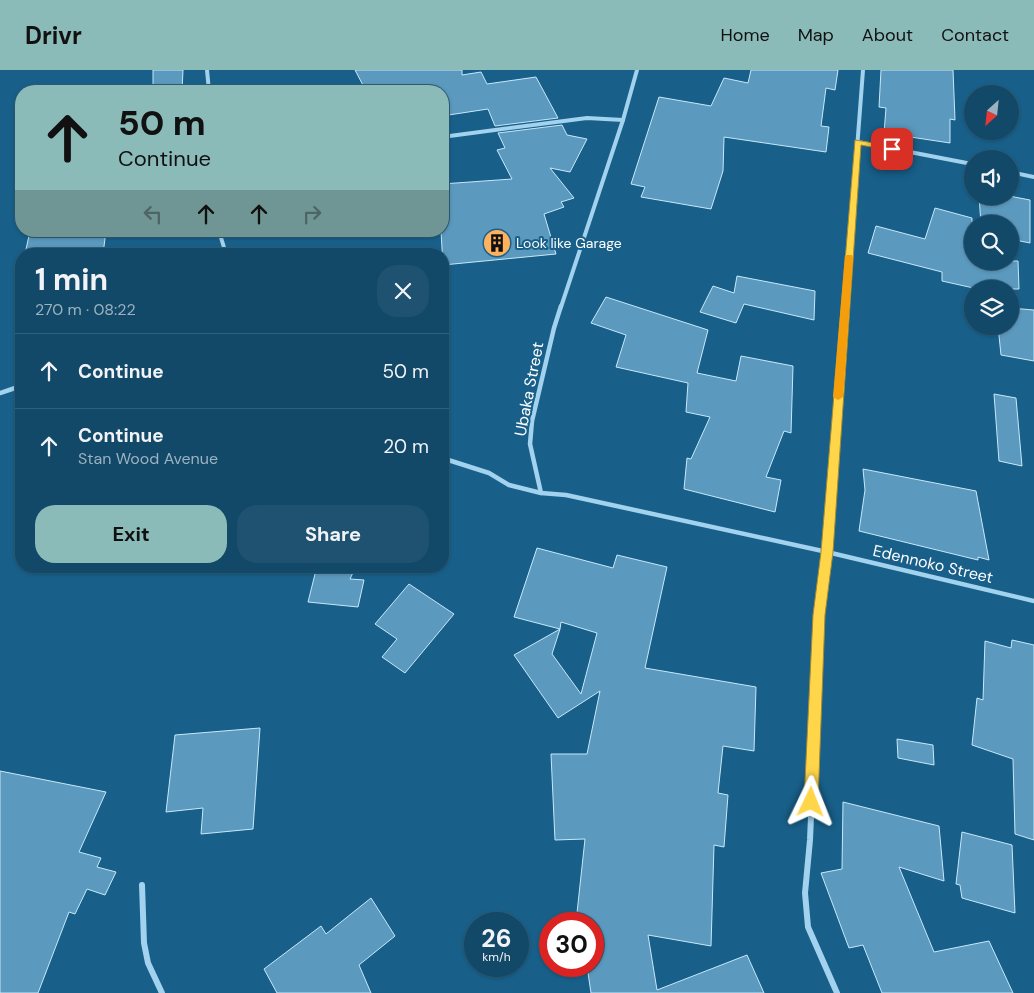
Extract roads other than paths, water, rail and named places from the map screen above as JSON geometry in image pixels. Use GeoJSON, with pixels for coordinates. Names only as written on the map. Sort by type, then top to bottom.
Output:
{"type":"FeatureCollection","features":[{"type":"Feature","properties":{"kind":"street"},"geometry":{"type":"LineString","coordinates":[[206,70],[208,85]]}},
{"type":"Feature","properties":{"kind":"street","name":"Ubaka Street"},"geometry":{"type":"LineString","coordinates":[[541,493],[530,444],[532,421],[554,328],[623,120],[637,70]]}},
{"type":"Feature","properties":{"kind":"street"},"geometry":{"type":"LineString","coordinates":[[837,993],[808,927],[805,893],[810,840],[819,615],[827,552],[864,73]]}},
{"type":"Feature","properties":{"kind":"street"},"geometry":{"type":"LineString","coordinates":[[449,136],[587,118],[623,120]]}},
{"type":"Feature","properties":{"kind":"street"},"geometry":{"type":"LineString","coordinates":[[858,142],[964,162]]}},
{"type":"Feature","properties":{"kind":"street"},"geometry":{"type":"LineString","coordinates":[[1019,174],[1034,177]]}},
{"type":"Feature","properties":{"kind":"street"},"geometry":{"type":"LineString","coordinates":[[0,393],[15,388]]}},
{"type":"Feature","properties":{"kind":"street"},"geometry":{"type":"LineString","coordinates":[[449,460],[489,473],[509,485],[541,493],[576,497],[827,552]]}},
{"type":"Feature","properties":{"kind":"street","name":"Edennoko Street"},"geometry":{"type":"LineString","coordinates":[[827,552],[1034,600]]}},
{"type":"Feature","properties":{"kind":"street"},"geometry":{"type":"LineString","coordinates":[[142,885],[144,943],[148,963],[162,993]]}},
{"type":"Feature","properties":{"kind":"place","name":"Look like Garage"},"geometry":{"type":"Point","coordinates":[497,243]}}]}
